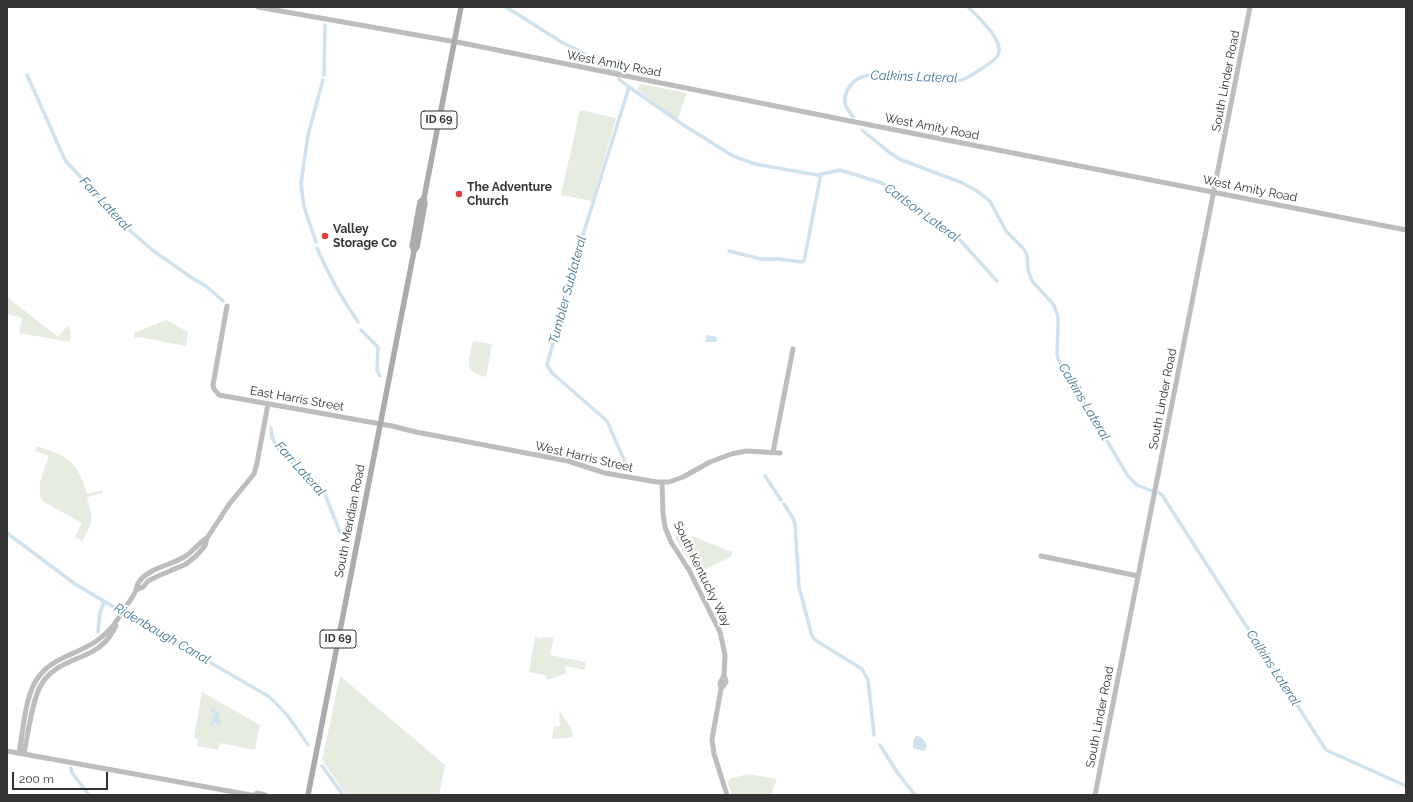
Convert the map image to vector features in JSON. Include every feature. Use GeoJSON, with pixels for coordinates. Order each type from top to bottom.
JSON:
{"type":"FeatureCollection","features":[{"type":"Feature","properties":{"kind":"main road","name":"South Meridian Road"},"geometry":{"type":"LineString","coordinates":[[308,795],[414,250],[412,246],[425,203],[423,199],[461,7]]}},
{"type":"Feature","properties":{"kind":"street","name":"West Amity Road"},"geometry":{"type":"LineString","coordinates":[[258,7],[454,42],[1406,230]]}},
{"type":"Feature","properties":{"kind":"street","name":"South Linder Road"},"geometry":{"type":"LineString","coordinates":[[1095,795],[1250,7]]}},
{"type":"Feature","properties":{"kind":"street","name":"East Harris Street"},"geometry":{"type":"LineString","coordinates":[[227,306],[213,385],[214,389],[220,395],[380,423]]}},
{"type":"Feature","properties":{"kind":"street"},"geometry":{"type":"LineString","coordinates":[[773,452],[793,349]]}},
{"type":"Feature","properties":{"kind":"street"},"geometry":{"type":"LineString","coordinates":[[22,753],[30,695],[37,679],[47,667],[94,642],[115,625],[136,590],[143,587],[148,581],[186,564],[205,546],[207,538],[230,503],[254,474],[268,404]]}},
{"type":"Feature","properties":{"kind":"street","name":"West Harris Street"},"geometry":{"type":"LineString","coordinates":[[380,423],[416,432],[574,463],[605,473],[662,482],[669,482],[683,477],[710,462],[731,454],[746,451],[780,453]]}},
{"type":"Feature","properties":{"kind":"street","name":"South Kentucky Way"},"geometry":{"type":"LineString","coordinates":[[662,482],[665,527],[671,542],[689,570],[720,632],[725,655],[724,675],[720,683],[721,689],[712,740],[714,754],[727,795]]}},
{"type":"Feature","properties":{"kind":"street"},"geometry":{"type":"LineString","coordinates":[[1041,556],[1138,576]]}},
{"type":"Feature","properties":{"kind":"street"},"geometry":{"type":"LineString","coordinates":[[7,750],[252,795],[257,793],[265,795]]}},
{"type":"Feature","properties":{"kind":"shaded area"},"geometry":{"type":"Polygon","coordinates":[[[640,84],[687,93],[677,121],[637,89],[640,84]]]}},
{"type":"Feature","properties":{"kind":"shaded area"},"geometry":{"type":"Polygon","coordinates":[[[580,110],[616,118],[592,201],[561,195],[580,110]]]}},
{"type":"Feature","properties":{"kind":"shaded area"},"geometry":{"type":"Polygon","coordinates":[[[7,297],[58,337],[68,325],[71,332],[70,342],[19,333],[22,318],[7,314],[7,297]]]}},
{"type":"Feature","properties":{"kind":"shaded area"},"geometry":{"type":"Polygon","coordinates":[[[166,320],[188,332],[186,346],[139,337],[135,338],[134,333],[166,320]]]}},
{"type":"Feature","properties":{"kind":"shaded area"},"geometry":{"type":"Polygon","coordinates":[[[473,341],[492,344],[486,377],[478,375],[470,368],[469,359],[473,341]]]}},
{"type":"Feature","properties":{"kind":"shaded area"},"geometry":{"type":"Polygon","coordinates":[[[37,446],[56,453],[70,461],[79,474],[87,494],[102,490],[103,493],[87,497],[91,520],[89,529],[82,541],[75,537],[82,523],[44,502],[41,497],[41,479],[49,456],[35,451],[37,446]]]}},
{"type":"Feature","properties":{"kind":"shaded area"},"geometry":{"type":"Polygon","coordinates":[[[676,535],[695,537],[732,552],[731,557],[697,573],[676,539],[676,535]]]}},
{"type":"Feature","properties":{"kind":"shaded area"},"geometry":{"type":"Polygon","coordinates":[[[535,636],[539,638],[554,637],[550,655],[585,662],[585,670],[565,666],[567,673],[547,680],[545,675],[529,672],[535,636]]]}},
{"type":"Feature","properties":{"kind":"shaded area"},"geometry":{"type":"Polygon","coordinates":[[[340,676],[445,765],[439,795],[346,795],[322,760],[340,676]]]}},
{"type":"Feature","properties":{"kind":"shaded area"},"geometry":{"type":"Polygon","coordinates":[[[202,692],[260,725],[255,750],[220,743],[218,750],[197,746],[198,739],[194,738],[202,692]]]}},
{"type":"Feature","properties":{"kind":"shaded area"},"geometry":{"type":"Polygon","coordinates":[[[559,710],[571,728],[573,737],[552,739],[554,726],[558,727],[560,725],[559,710]]]}},
{"type":"Feature","properties":{"kind":"shaded area"},"geometry":{"type":"Polygon","coordinates":[[[748,774],[777,779],[771,795],[732,795],[728,783],[729,779],[748,774]]]}},
{"type":"Feature","properties":{"kind":"water"},"geometry":{"type":"Polygon","coordinates":[[[707,335],[717,337],[716,342],[705,342],[707,335]]]}},
{"type":"Feature","properties":{"kind":"water"},"geometry":{"type":"Polygon","coordinates":[[[213,707],[215,711],[219,713],[218,718],[222,720],[219,725],[214,722],[214,725],[211,726],[210,724],[212,722],[212,718],[215,715],[210,710],[213,707]]]}},
{"type":"Feature","properties":{"kind":"water"},"geometry":{"type":"Polygon","coordinates":[[[916,736],[921,737],[924,741],[926,750],[923,751],[913,748],[913,741],[916,736]]]}},
{"type":"Feature","properties":{"kind":"waterway","name":"Carlson Lateral"},"geometry":{"type":"LineString","coordinates":[[506,7],[602,66],[617,71]]}},
{"type":"Feature","properties":{"kind":"waterway","name":"Calkins Lateral"},"geometry":{"type":"LineString","coordinates":[[853,117],[845,103],[846,95],[851,85],[856,80],[867,75],[875,74],[953,82],[968,77],[995,59],[998,55],[998,43],[989,29],[968,7]]}},
{"type":"Feature","properties":{"kind":"waterway"},"geometry":{"type":"LineString","coordinates":[[324,75],[325,25]]}},
{"type":"Feature","properties":{"kind":"waterway","name":"Farr Lateral"},"geometry":{"type":"LineString","coordinates":[[27,75],[65,160],[126,227],[151,249],[206,286],[223,301]]}},
{"type":"Feature","properties":{"kind":"waterway","name":"Carlson Lateral"},"geometry":{"type":"LineString","coordinates":[[619,79],[685,126],[733,156],[755,164],[817,175],[840,170],[882,183],[959,239],[997,281]]}},
{"type":"Feature","properties":{"kind":"waterway"},"geometry":{"type":"LineString","coordinates":[[316,242],[304,207],[301,184],[308,135],[323,80]]}},
{"type":"Feature","properties":{"kind":"waterway","name":"Tumbler Sublateral"},"geometry":{"type":"LineString","coordinates":[[628,469],[607,421],[552,373],[547,365],[582,238],[629,87]]}},
{"type":"Feature","properties":{"kind":"waterway","name":"Calkins Lateral"},"geometry":{"type":"LineString","coordinates":[[862,130],[899,159],[960,182],[977,191],[990,201],[1006,231],[1023,248],[1027,255],[1028,270],[1032,281],[1054,305],[1058,317],[1058,359],[1128,476],[1137,485],[1152,491]]}},
{"type":"Feature","properties":{"kind":"waterway"},"geometry":{"type":"LineString","coordinates":[[729,251],[761,259],[804,261],[821,174]]}},
{"type":"Feature","properties":{"kind":"waterway"},"geometry":{"type":"LineString","coordinates":[[317,248],[326,268],[358,322]]}},
{"type":"Feature","properties":{"kind":"waterway"},"geometry":{"type":"LineString","coordinates":[[361,330],[378,347],[377,370],[380,376]]}},
{"type":"Feature","properties":{"kind":"waterway","name":"Farr Lateral"},"geometry":{"type":"LineString","coordinates":[[271,428],[272,438],[280,451],[324,492],[340,532]]}},
{"type":"Feature","properties":{"kind":"waterway"},"geometry":{"type":"LineString","coordinates":[[765,476],[781,500]]}},
{"type":"Feature","properties":{"kind":"waterway","name":"Calkins Lateral"},"geometry":{"type":"LineString","coordinates":[[1159,493],[1162,495],[1326,750],[1406,786]]}},
{"type":"Feature","properties":{"kind":"waterway"},"geometry":{"type":"LineString","coordinates":[[784,504],[795,524],[799,587],[812,636],[815,640],[862,669],[868,680],[874,735]]}},
{"type":"Feature","properties":{"kind":"waterway","name":"Ridenbaugh Canal"},"geometry":{"type":"LineString","coordinates":[[7,533],[75,584],[268,696],[295,725],[308,745]]}},
{"type":"Feature","properties":{"kind":"waterway"},"geometry":{"type":"LineString","coordinates":[[98,632],[100,613],[104,602]]}},
{"type":"Feature","properties":{"kind":"waterway"},"geometry":{"type":"LineString","coordinates":[[880,745],[897,772],[915,795]]}},
{"type":"Feature","properties":{"kind":"waterway","name":"Ridenbaugh Canal"},"geometry":{"type":"LineString","coordinates":[[322,766],[343,795]]}},
{"type":"Feature","properties":{"kind":"waterway"},"geometry":{"type":"LineString","coordinates":[[71,768],[72,773],[89,795]]}},
{"type":"Feature","properties":{"kind":"place","name":"The Adventure Church"},"geometry":{"type":"Point","coordinates":[459,194]}},
{"type":"Feature","properties":{"kind":"place","name":"Valley Storage Co"},"geometry":{"type":"Point","coordinates":[325,236]}}]}
